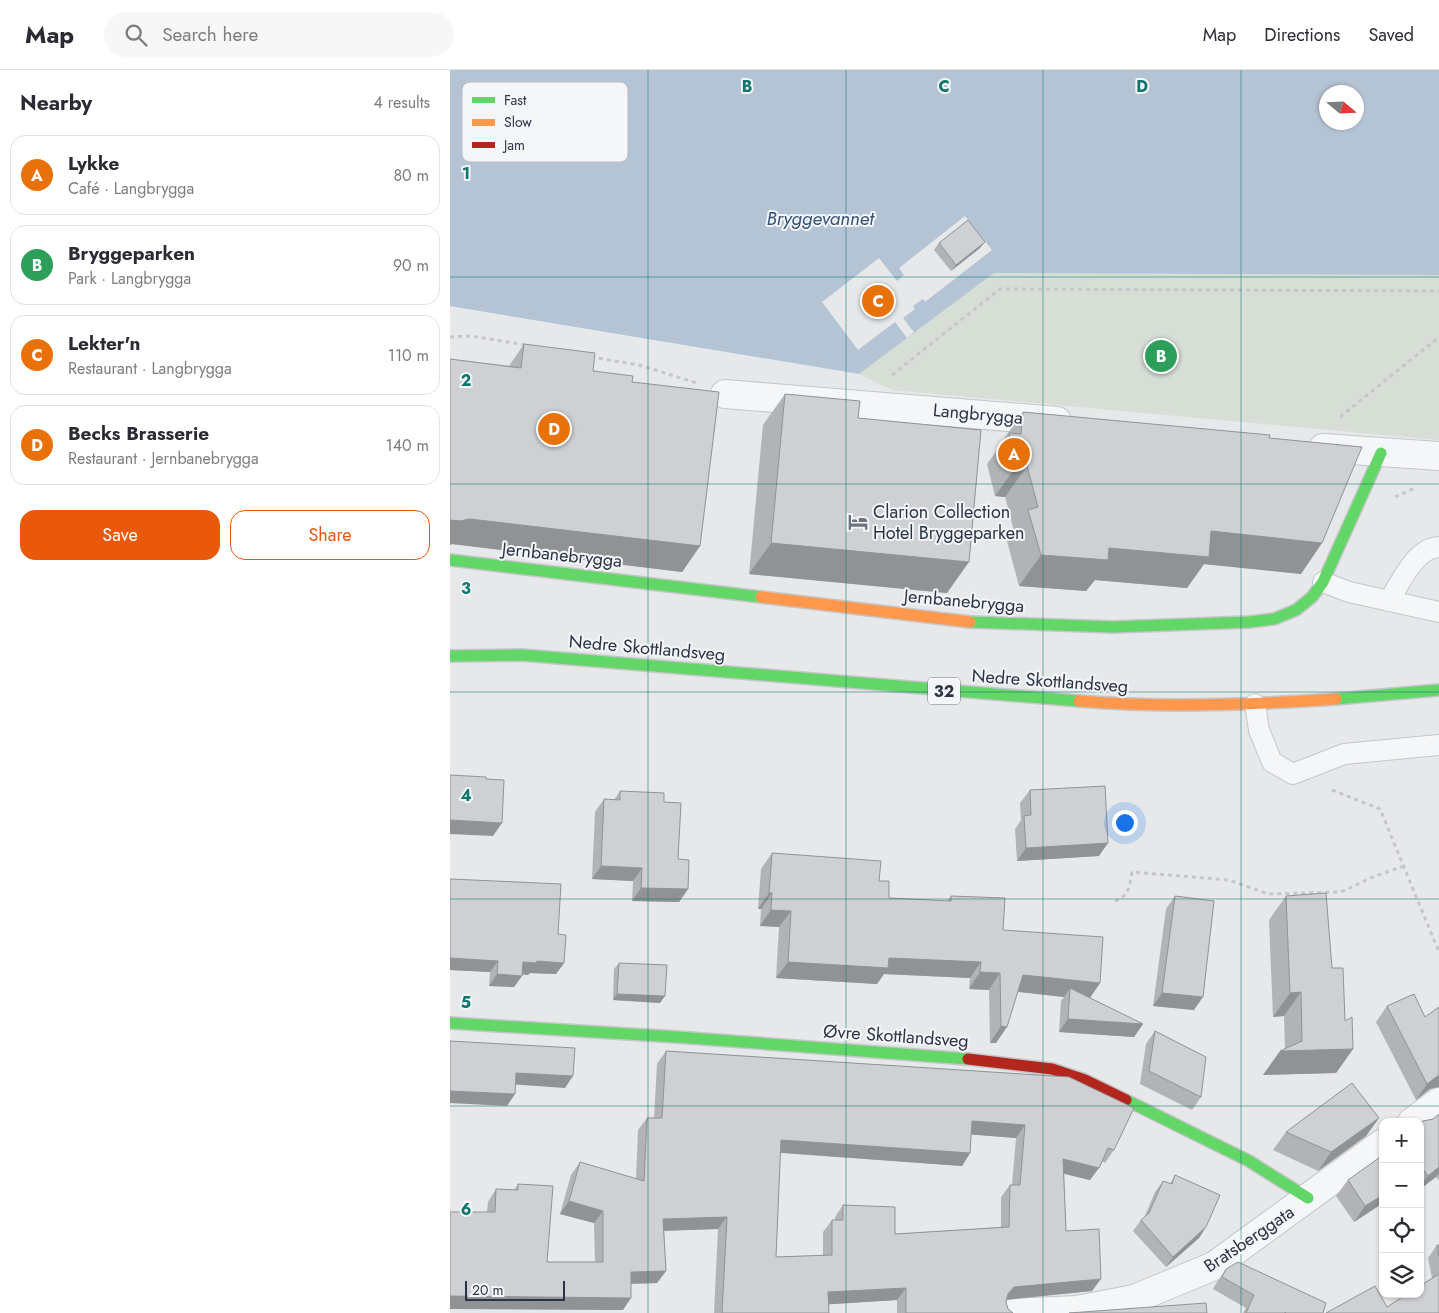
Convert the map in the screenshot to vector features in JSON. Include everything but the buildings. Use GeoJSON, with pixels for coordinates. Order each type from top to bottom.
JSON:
{"type":"FeatureCollection","features":[{"type":"Feature","properties":{"kind":"street","name":"Langbrygga"},"geometry":{"type":"LineString","coordinates":[[715,390],[1078,423]]}},
{"type":"Feature","properties":{"kind":"street"},"geometry":{"type":"LineString","coordinates":[[1299,445],[1380,453],[1439,456]]}},
{"type":"Feature","properties":{"kind":"street","name":"Jernbanebrygga"},"geometry":{"type":"LineString","coordinates":[[450,560],[980,623],[1113,627],[1249,622],[1274,618],[1296,610],[1307,601],[1323,582],[1380,453]]}},
{"type":"Feature","properties":{"kind":"street","name":"Nedre Skottlandsveg"},"geometry":{"type":"LineString","coordinates":[[450,656],[532,656],[1118,704],[1178,706],[1255,704],[1386,696],[1439,690]]}},
{"type":"Feature","properties":{"kind":"street","name":"Øvre Skottlandsveg"},"geometry":{"type":"LineString","coordinates":[[450,1023],[677,1037],[994,1061],[1052,1070],[1085,1080],[1249,1161],[1308,1198]]}},
{"type":"Feature","properties":{"kind":"street"},"geometry":{"type":"LineString","coordinates":[[1417,1118],[1439,1102]]}},
{"type":"Feature","properties":{"kind":"street","name":"Bratsberggata"},"geometry":{"type":"LineString","coordinates":[[1013,1313],[1077,1312],[1134,1299],[1214,1266],[1379,1146]]}},
{"type":"Feature","properties":{"kind":"lane"},"geometry":{"type":"LineString","coordinates":[[1389,601],[1418,557],[1430,547],[1439,547]]}},
{"type":"Feature","properties":{"kind":"lane"},"geometry":{"type":"LineString","coordinates":[[1323,582],[1349,592],[1439,612]]}},
{"type":"Feature","properties":{"kind":"lane"},"geometry":{"type":"LineString","coordinates":[[1255,704],[1260,730],[1272,762],[1293,774],[1344,754],[1439,745]]}},
{"type":"Feature","properties":{"kind":"path"},"geometry":{"type":"LineString","coordinates":[[874,404],[883,383],[1000,289],[1439,291]]}},
{"type":"Feature","properties":{"kind":"path"},"geometry":{"type":"LineString","coordinates":[[450,337],[471,336],[528,346]]}},
{"type":"Feature","properties":{"kind":"path"},"geometry":{"type":"LineString","coordinates":[[1337,420],[1439,337]]}},
{"type":"Feature","properties":{"kind":"path"},"geometry":{"type":"LineString","coordinates":[[583,355],[639,365],[715,390]]}},
{"type":"Feature","properties":{"kind":"path"},"geometry":{"type":"LineString","coordinates":[[1391,500],[1421,486]]}},
{"type":"Feature","properties":{"kind":"path"},"geometry":{"type":"LineString","coordinates":[[1327,788],[1380,809],[1439,952]]}},
{"type":"Feature","properties":{"kind":"path"},"geometry":{"type":"LineString","coordinates":[[1115,901],[1122,899],[1129,889],[1132,872],[1229,880],[1268,894],[1302,894],[1341,892],[1375,876],[1404,866]]}},
{"type":"Feature","properties":{"kind":"shaded area"},"geometry":{"type":"Polygon","coordinates":[[[994,273],[1439,275],[1439,440],[892,390],[859,374],[994,273]]]}},
{"type":"Feature","properties":{"kind":"water","name":"Bryggevannet"},"geometry":{"type":"Polygon","coordinates":[[[450,70],[1439,70],[1439,275],[994,273],[859,374],[450,306],[450,70]]]}},
{"type":"Feature","properties":{"kind":"pier"},"geometry":{"type":"Polygon","coordinates":[[[965,216],[992,250],[925,302],[923,299],[913,306],[915,309],[903,318],[914,332],[907,338],[895,322],[858,350],[822,302],[879,258],[897,281],[904,275],[899,268],[965,216]]]}},
{"type":"Feature","properties":{"kind":"traffic: fast"},"geometry":{"type":"LineString","coordinates":[[970,622],[1113,627],[1249,622],[1274,619],[1296,610],[1312,597],[1323,582],[1381,453]]}},
{"type":"Feature","properties":{"kind":"traffic: fast"},"geometry":{"type":"LineString","coordinates":[[450,560],[761,597]]}},
{"type":"Feature","properties":{"kind":"traffic: fast"},"geometry":{"type":"LineString","coordinates":[[450,656],[522,655],[1079,701]]}},
{"type":"Feature","properties":{"kind":"traffic: fast"},"geometry":{"type":"LineString","coordinates":[[1336,699],[1439,690]]}},
{"type":"Feature","properties":{"kind":"traffic: fast"},"geometry":{"type":"LineString","coordinates":[[450,1023],[677,1037],[968,1059]]}},
{"type":"Feature","properties":{"kind":"traffic: fast"},"geometry":{"type":"LineString","coordinates":[[1126,1100],[1249,1161],[1308,1198]]}},
{"type":"Feature","properties":{"kind":"traffic: slow"},"geometry":{"type":"LineString","coordinates":[[761,597],[970,622]]}},
{"type":"Feature","properties":{"kind":"traffic: slow"},"geometry":{"type":"LineString","coordinates":[[1079,701],[1208,705],[1336,699]]}},
{"type":"Feature","properties":{"kind":"traffic: jam"},"geometry":{"type":"LineString","coordinates":[[968,1059],[1052,1069],[1085,1080],[1126,1100]]}},
{"type":"Feature","properties":{"kind":"place","name":"Lekter'n"},"geometry":{"type":"Point","coordinates":[878,301]}},
{"type":"Feature","properties":{"kind":"place","name":"Bryggeparken"},"geometry":{"type":"Point","coordinates":[1161,356]}},
{"type":"Feature","properties":{"kind":"place","name":"Becks Brasserie"},"geometry":{"type":"Point","coordinates":[554,429]}},
{"type":"Feature","properties":{"kind":"place","name":"Lykke"},"geometry":{"type":"Point","coordinates":[1014,454]}},
{"type":"Feature","properties":{"kind":"place","name":"Clarion Collection Hotel Bryggeparken"},"geometry":{"type":"Point","coordinates":[858,522]}}]}
